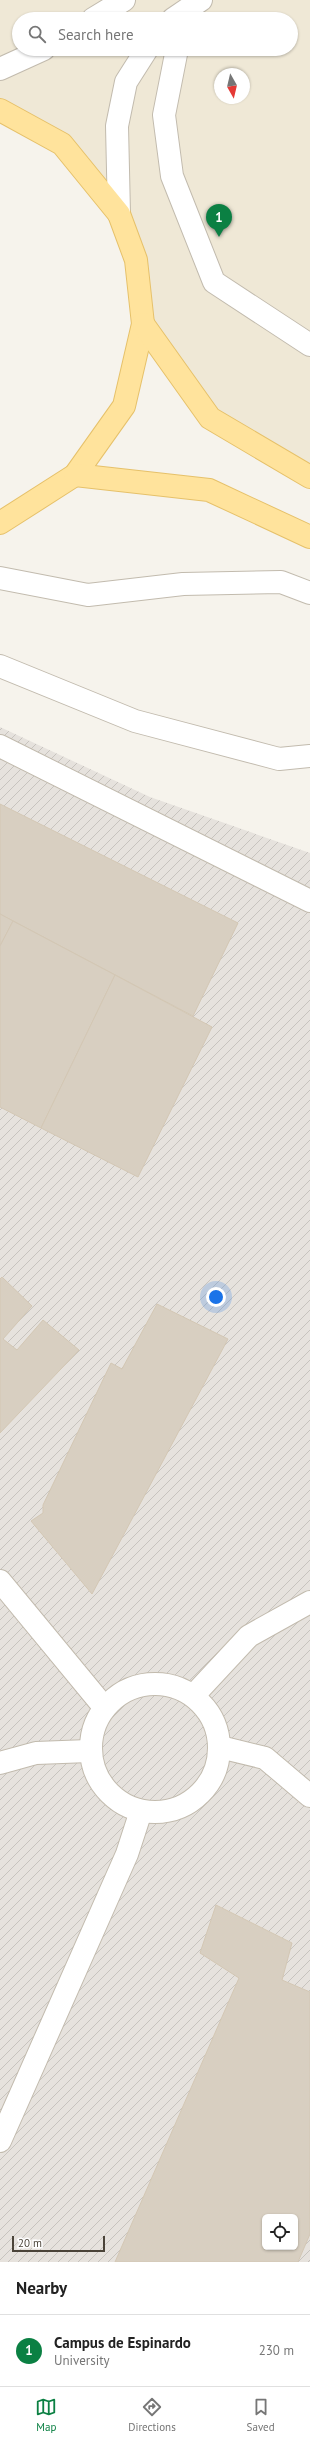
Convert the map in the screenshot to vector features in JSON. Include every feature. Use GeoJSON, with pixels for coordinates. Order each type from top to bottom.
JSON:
{"type":"FeatureCollection","features":[{"type":"Feature","properties":{"kind":"main road"},"geometry":{"type":"LineString","coordinates":[[0,110],[62,144],[119,214],[136,260],[143,324],[124,406],[75,475],[0,523]]}},
{"type":"Feature","properties":{"kind":"main road"},"geometry":{"type":"LineString","coordinates":[[143,324],[210,418],[310,478]]}},
{"type":"Feature","properties":{"kind":"main road"},"geometry":{"type":"LineString","coordinates":[[75,475],[209,490],[310,536]]}},
{"type":"Feature","properties":{"kind":"street"},"geometry":{"type":"LineString","coordinates":[[104,12],[124,0]]}},
{"type":"Feature","properties":{"kind":"street"},"geometry":{"type":"LineString","coordinates":[[0,69],[29,56]]}},
{"type":"Feature","properties":{"kind":"street"},"geometry":{"type":"LineString","coordinates":[[119,214],[117,126],[126,82],[143,56]]}},
{"type":"Feature","properties":{"kind":"street"},"geometry":{"type":"LineString","coordinates":[[176,56],[164,115],[172,176],[214,282],[310,345]]}},
{"type":"Feature","properties":{"kind":"street"},"geometry":{"type":"LineString","coordinates":[[0,578],[88,595],[183,584],[281,582],[310,593]]}},
{"type":"Feature","properties":{"kind":"street"},"geometry":{"type":"LineString","coordinates":[[0,666],[135,721],[279,759],[310,756]]}},
{"type":"Feature","properties":{"kind":"street"},"geometry":{"type":"LineString","coordinates":[[0,746],[310,901]]}},
{"type":"Feature","properties":{"kind":"street"},"geometry":{"type":"LineString","coordinates":[[0,1581],[104,1707]]}},
{"type":"Feature","properties":{"kind":"street"},"geometry":{"type":"LineString","coordinates":[[194,1695],[249,1636],[310,1602]]}},
{"type":"Feature","properties":{"kind":"street"},"geometry":{"type":"LineString","coordinates":[[143,1684],[168,1684],[194,1695],[210,1712],[217,1728],[220,1747],[219,1761],[209,1784],[190,1802],[167,1811],[141,1811],[116,1801],[100,1783],[89,1751],[91,1734],[104,1707],[119,1693],[143,1684]]}},
{"type":"Feature","properties":{"kind":"street"},"geometry":{"type":"LineString","coordinates":[[220,1747],[265,1758],[310,1796]]}},
{"type":"Feature","properties":{"kind":"street"},"geometry":{"type":"LineString","coordinates":[[0,1763],[36,1753],[89,1751]]}},
{"type":"Feature","properties":{"kind":"street"},"geometry":{"type":"LineString","coordinates":[[0,2141],[128,1854],[141,1811]]}},
{"type":"Feature","properties":{"kind":"shaded area"},"geometry":{"type":"Polygon","coordinates":[[[0,0],[310,0],[310,477],[210,418],[143,324],[136,260],[62,144],[0,110],[0,0]]]}},
{"type":"Feature","properties":{"kind":"shaded area"},"geometry":{"type":"Polygon","coordinates":[[[0,727],[150,797],[310,853],[310,2262],[0,2262],[0,727]]]}},
{"type":"Feature","properties":{"kind":"building"},"geometry":{"type":"Polygon","coordinates":[[[0,804],[238,923],[193,1016],[0,914],[0,804]]]}},
{"type":"Feature","properties":{"kind":"building"},"geometry":{"type":"Polygon","coordinates":[[[0,914],[13,921],[0,946],[0,914]]]}},
{"type":"Feature","properties":{"kind":"building"},"geometry":{"type":"Polygon","coordinates":[[[13,921],[115,975],[41,1128],[0,1107],[0,946],[13,921]]]}},
{"type":"Feature","properties":{"kind":"building"},"geometry":{"type":"Polygon","coordinates":[[[115,975],[212,1027],[138,1177],[41,1128],[115,975]]]}},
{"type":"Feature","properties":{"kind":"building"},"geometry":{"type":"Polygon","coordinates":[[[2,1277],[32,1306],[3,1339],[17,1350],[43,1320],[79,1350],[0,1433],[0,1279],[2,1277]]]}},
{"type":"Feature","properties":{"kind":"building"},"geometry":{"type":"Polygon","coordinates":[[[157,1304],[228,1339],[92,1594],[31,1521],[43,1513],[43,1505],[111,1363],[122,1369],[157,1304]]]}},
{"type":"Feature","properties":{"kind":"building"},"geometry":{"type":"Polygon","coordinates":[[[216,1905],[292,1943],[282,1980],[310,1992],[310,2234],[298,2262],[115,2262],[239,1978],[200,1953],[216,1905]]]}},
{"type":"Feature","properties":{"kind":"place","name":"Campus de Espinardo"},"geometry":{"type":"Point","coordinates":[219,237]}}]}
